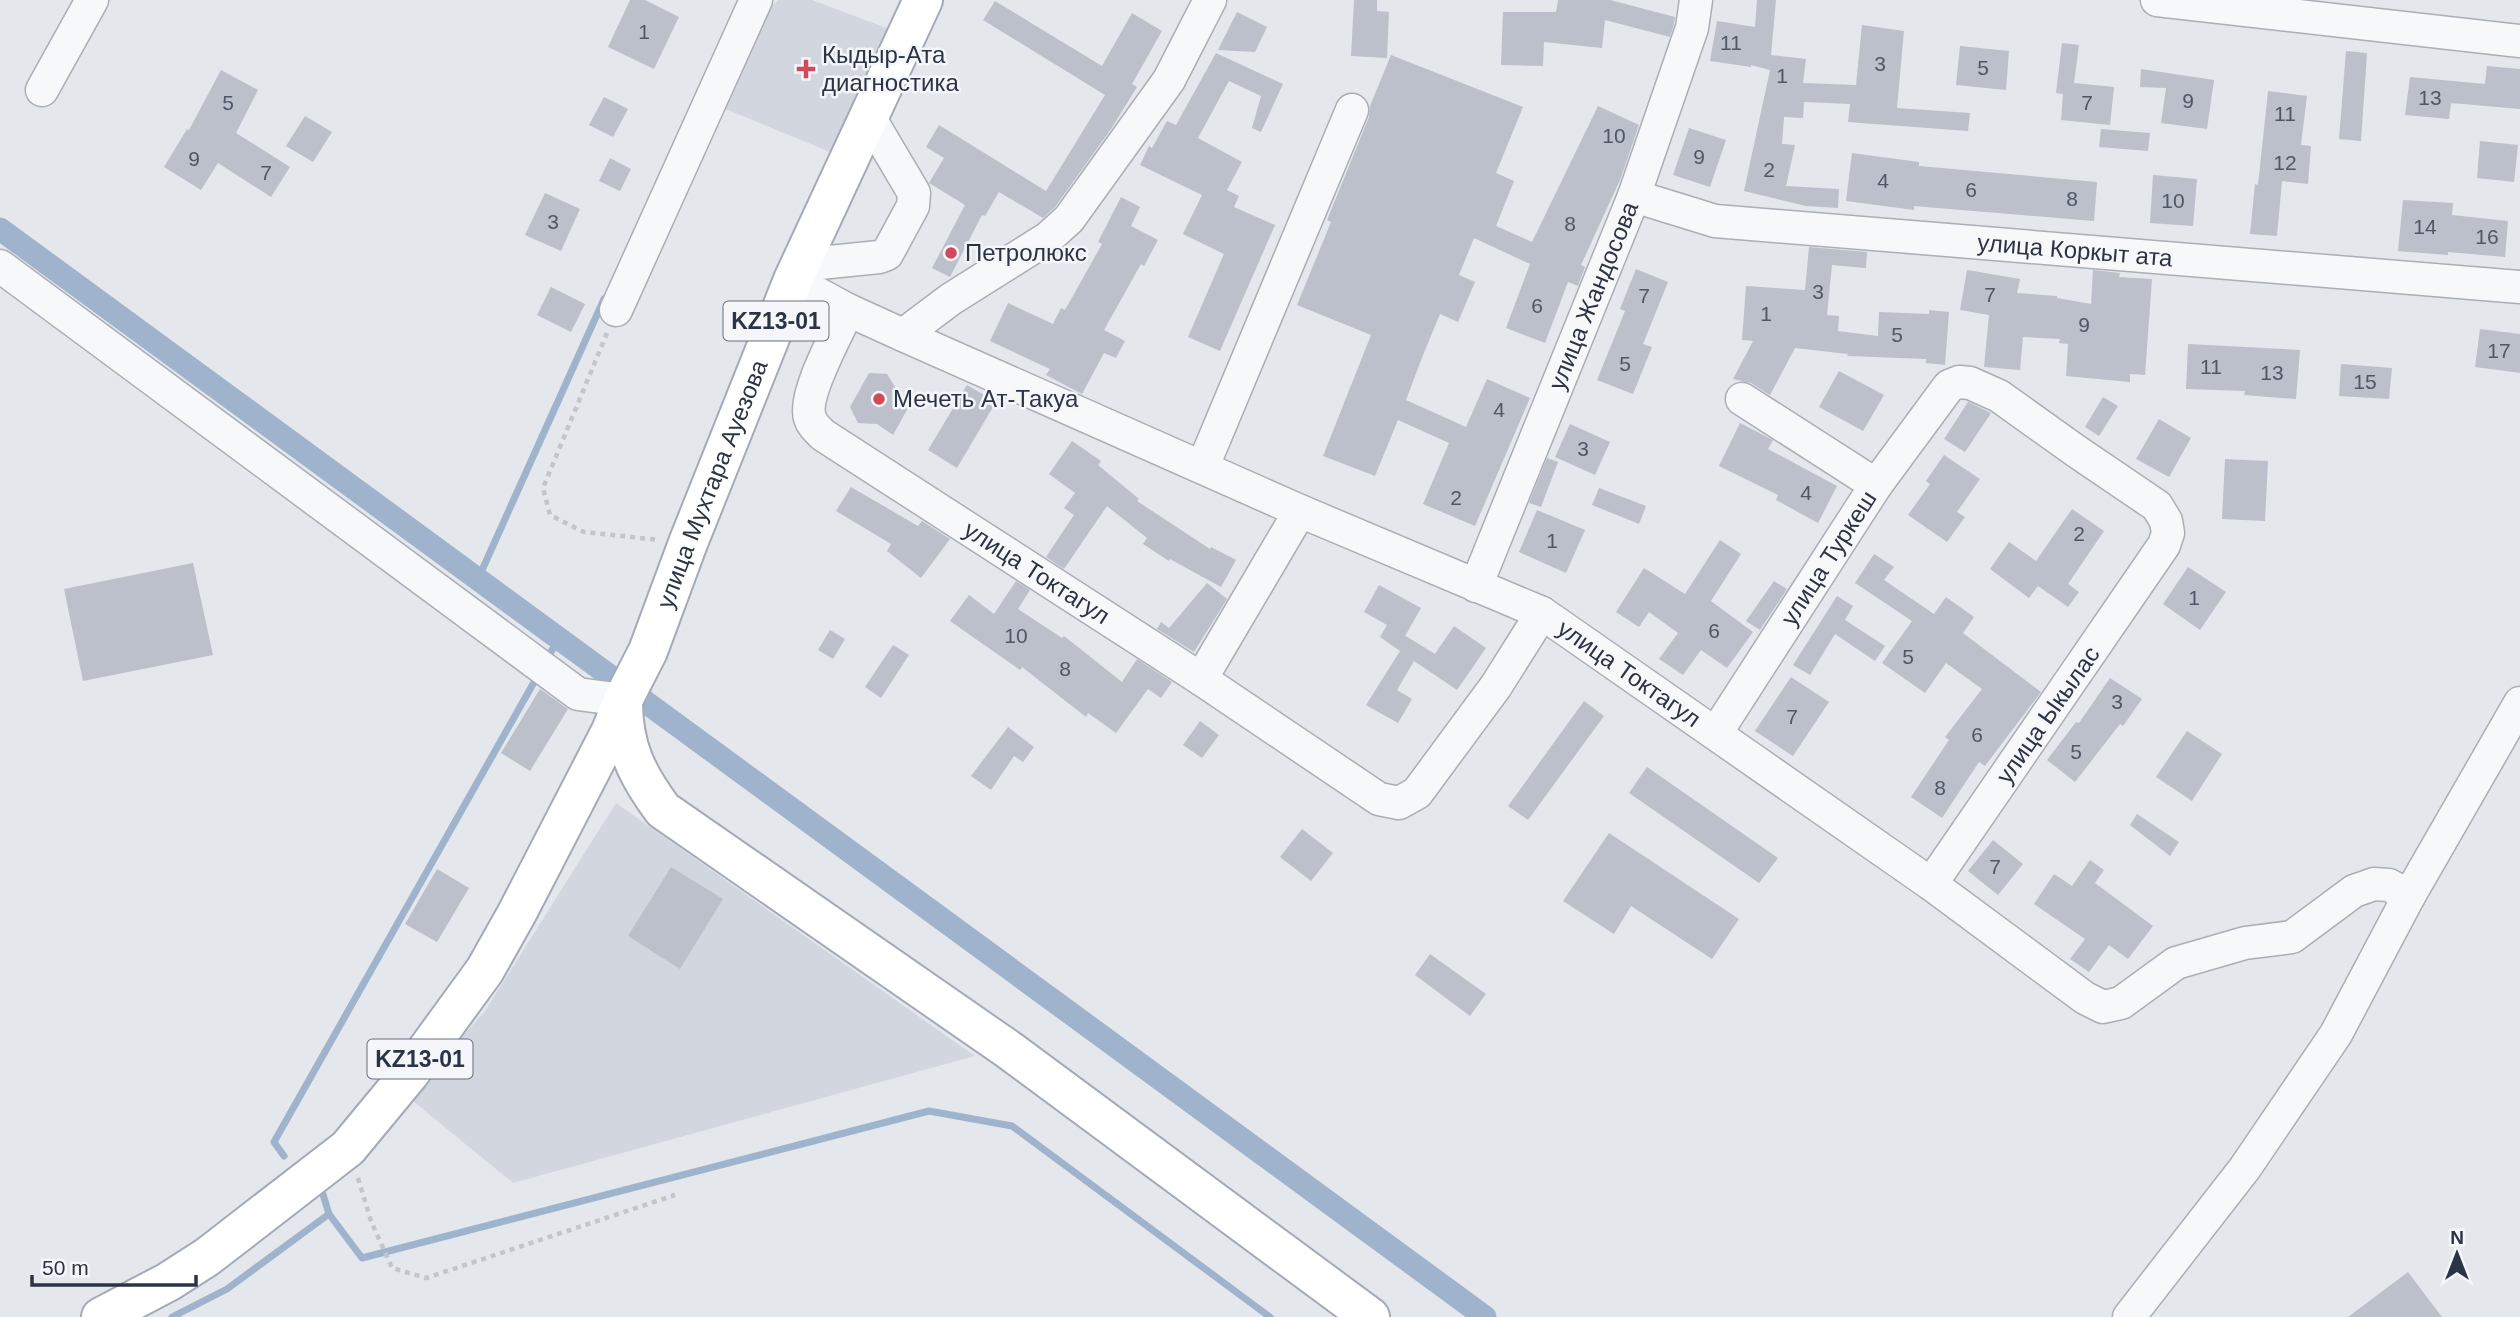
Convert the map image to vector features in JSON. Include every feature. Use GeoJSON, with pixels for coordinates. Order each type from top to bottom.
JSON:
{"type":"FeatureCollection","features":[{"type":"Feature","properties":{"kind":"main road","name":"улица Мухтара Ауезова"},"geometry":{"type":"LineString","coordinates":[[622,699],[648,650],[796,273],[923,0]]}},
{"type":"Feature","properties":{"kind":"main road","name":"KZ13-01"},"geometry":{"type":"LineString","coordinates":[[101,1317],[168,1282],[245,1230],[348,1148],[411,1073],[485,970],[611,731],[622,699]]}},
{"type":"Feature","properties":{"kind":"main road"},"geometry":{"type":"LineString","coordinates":[[622,699],[625,735],[636,769],[663,810],[1009,1050],[1370,1317]]}},
{"type":"Feature","properties":{"kind":"street"},"geometry":{"type":"LineString","coordinates":[[42,90],[92,0]]}},
{"type":"Feature","properties":{"kind":"street"},"geometry":{"type":"LineString","coordinates":[[616,310],[756,0]]}},
{"type":"Feature","properties":{"kind":"street"},"geometry":{"type":"LineString","coordinates":[[902,335],[951,299],[1048,238],[1069,219],[1169,80],[1210,0]]}},
{"type":"Feature","properties":{"kind":"street","name":"улица Жандосова"},"geometry":{"type":"LineString","coordinates":[[1476,586],[1634,196],[1692,28],[1696,0]]}},
{"type":"Feature","properties":{"kind":"street"},"geometry":{"type":"LineString","coordinates":[[2157,0],[2520,41]]}},
{"type":"Feature","properties":{"kind":"street"},"geometry":{"type":"LineString","coordinates":[[1203,466],[1352,110]]}},
{"type":"Feature","properties":{"kind":"street"},"geometry":{"type":"LineString","coordinates":[[796,273],[887,254],[913,205],[915,193],[869,117]]}},
{"type":"Feature","properties":{"kind":"street","name":"улица Коркыт ата"},"geometry":{"type":"LineString","coordinates":[[1634,196],[1715,220],[2520,287]]}},
{"type":"Feature","properties":{"kind":"street"},"geometry":{"type":"LineString","coordinates":[[0,266],[578,694],[622,699]]}},
{"type":"Feature","properties":{"kind":"street","name":"улица Токтагул"},"geometry":{"type":"LineString","coordinates":[[796,273],[848,310],[902,335],[1300,511],[1542,613],[1931,884],[2085,998],[2103,1007],[2122,1003],[2176,963],[2245,943],[2292,937],[2354,891],[2374,884],[2389,885],[2409,896]]}},
{"type":"Feature","properties":{"kind":"street","name":"улица Токтагул"},"geometry":{"type":"LineString","coordinates":[[848,310],[813,387],[809,417],[816,428],[1379,799],[1399,803],[1417,793],[1496,686],[1542,613]]}},
{"type":"Feature","properties":{"kind":"street","name":"улица Туркеш"},"geometry":{"type":"LineString","coordinates":[[1716,733],[1876,485],[1949,386],[1959,382],[1970,383],[1999,396],[2157,506],[2166,521],[2168,533],[2164,545]]}},
{"type":"Feature","properties":{"kind":"street"},"geometry":{"type":"LineString","coordinates":[[1742,400],[1876,485]]}},
{"type":"Feature","properties":{"kind":"street"},"geometry":{"type":"LineString","coordinates":[[1200,679],[1300,511]]}},
{"type":"Feature","properties":{"kind":"street","name":"улица Ыкылас"},"geometry":{"type":"LineString","coordinates":[[1931,884],[2164,545]]}},
{"type":"Feature","properties":{"kind":"street"},"geometry":{"type":"LineString","coordinates":[[2129,1317],[2245,1168],[2336,1034],[2409,896],[2520,702]]}},
{"type":"Feature","properties":{"kind":"path"},"geometry":{"type":"LineString","coordinates":[[616,310],[543,488],[550,515],[584,532],[688,543]]}},
{"type":"Feature","properties":{"kind":"path"},"geometry":{"type":"LineString","coordinates":[[348,1148],[371,1221],[392,1268],[426,1278],[675,1195]]}},
{"type":"Feature","properties":{"kind":"shaded area","name":"Кыдыр-Ата диагностика"},"geometry":{"type":"Polygon","coordinates":[[[778,0],[812,0],[889,29],[835,154],[723,108],[764,14],[778,0]]]}},
{"type":"Feature","properties":{"kind":"shaded area"},"geometry":{"type":"Polygon","coordinates":[[[616,803],[975,1056],[513,1183],[408,1097],[485,1011],[616,803]]]}},
{"type":"Feature","properties":{"kind":"building"},"geometry":{"type":"Polygon","coordinates":[[[630,0],[645,0],[679,17],[654,69],[608,47],[630,0]]]}},
{"type":"Feature","properties":{"kind":"building"},"geometry":{"type":"Polygon","coordinates":[[[1354,0],[1377,0],[1377,11],[1389,12],[1387,58],[1351,56],[1354,0]]]}},
{"type":"Feature","properties":{"kind":"building"},"geometry":{"type":"Polygon","coordinates":[[[1558,0],[1610,0],[1675,17],[1674,24],[1670,37],[1605,20],[1602,48],[1544,42],[1543,66],[1501,65],[1503,12],[1556,12],[1558,0]]]}},
{"type":"Feature","properties":{"kind":"building"},"geometry":{"type":"Polygon","coordinates":[[[1757,0],[1776,0],[1771,55],[1806,59],[1803,83],[1856,85],[1862,25],[1904,31],[1897,108],[1970,113],[1968,131],[1848,122],[1850,104],[1804,102],[1803,118],[1784,117],[1782,144],[1795,145],[1786,186],[1839,189],[1838,208],[1806,206],[1744,191],[1770,70],[1751,65],[1710,61],[1717,21],[1755,27],[1757,0]]]}},
{"type":"Feature","properties":{"kind":"building"},"geometry":{"type":"Polygon","coordinates":[[[995,1],[1102,66],[1132,13],[1162,31],[1132,84],[1137,87],[1111,129],[1055,207],[1043,218],[999,192],[985,216],[982,215],[950,277],[932,268],[965,205],[929,183],[944,158],[926,147],[939,125],[1046,191],[1105,95],[983,20],[995,1]]]}},
{"type":"Feature","properties":{"kind":"building"},"geometry":{"type":"Polygon","coordinates":[[[1237,12],[1267,27],[1255,52],[1218,50],[1237,12]]]}},
{"type":"Feature","properties":{"kind":"building"},"geometry":{"type":"Polygon","coordinates":[[[2062,43],[2079,45],[2074,83],[2114,87],[2110,125],[2061,120],[2063,94],[2056,93],[2062,43]]]}},
{"type":"Feature","properties":{"kind":"building"},"geometry":{"type":"Polygon","coordinates":[[[1960,46],[2009,51],[2006,90],[1956,85],[1960,46]]]}},
{"type":"Feature","properties":{"kind":"building"},"geometry":{"type":"Polygon","coordinates":[[[2346,51],[2367,53],[2361,141],[2339,139],[2346,51]]]}},
{"type":"Feature","properties":{"kind":"building"},"geometry":{"type":"Polygon","coordinates":[[[1216,53],[1283,84],[1261,132],[1252,128],[1261,96],[1229,81],[1198,138],[1242,162],[1227,190],[1239,196],[1234,207],[1275,225],[1220,351],[1188,337],[1224,254],[1183,234],[1202,195],[1140,165],[1149,146],[1152,148],[1167,121],[1176,125],[1216,53]]]}},
{"type":"Feature","properties":{"kind":"building"},"geometry":{"type":"Polygon","coordinates":[[[1391,55],[1523,107],[1496,173],[1514,181],[1496,226],[1532,242],[1598,106],[1639,125],[1620,180],[1581,265],[1585,267],[1578,286],[1568,282],[1545,343],[1506,328],[1530,264],[1474,238],[1459,275],[1475,282],[1458,322],[1440,314],[1423,355],[1406,400],[1466,427],[1487,379],[1530,398],[1475,526],[1423,504],[1449,443],[1398,420],[1375,476],[1323,456],[1371,335],[1297,305],[1331,222],[1327,220],[1391,55]]]}},
{"type":"Feature","properties":{"kind":"building"},"geometry":{"type":"Polygon","coordinates":[[[2487,66],[2520,69],[2520,109],[2451,103],[2449,119],[2405,115],[2410,77],[2485,84],[2487,66]]]}},
{"type":"Feature","properties":{"kind":"building"},"geometry":{"type":"Polygon","coordinates":[[[2141,69],[2214,80],[2207,129],[2161,123],[2166,88],[2140,87],[2141,69]]]}},
{"type":"Feature","properties":{"kind":"building"},"geometry":{"type":"Polygon","coordinates":[[[221,70],[258,90],[236,133],[290,167],[271,197],[218,163],[201,190],[164,167],[187,129],[189,130],[221,70]]]}},
{"type":"Feature","properties":{"kind":"building"},"geometry":{"type":"Polygon","coordinates":[[[2268,91],[2307,96],[2301,145],[2311,146],[2308,184],[2282,181],[2277,236],[2250,234],[2268,91]]]}},
{"type":"Feature","properties":{"kind":"building"},"geometry":{"type":"Polygon","coordinates":[[[604,97],[628,109],[613,137],[589,125],[604,97]]]}},
{"type":"Feature","properties":{"kind":"building"},"geometry":{"type":"Polygon","coordinates":[[[305,116],[332,132],[313,162],[286,146],[305,116]]]}},
{"type":"Feature","properties":{"kind":"building"},"geometry":{"type":"Polygon","coordinates":[[[1689,128],[1726,140],[1710,187],[1673,175],[1689,128]]]}},
{"type":"Feature","properties":{"kind":"building"},"geometry":{"type":"Polygon","coordinates":[[[2101,129],[2150,133],[2148,151],[2099,147],[2101,129]]]}},
{"type":"Feature","properties":{"kind":"building"},"geometry":{"type":"Polygon","coordinates":[[[2480,141],[2518,145],[2514,182],[2477,178],[2480,141]]]}},
{"type":"Feature","properties":{"kind":"building"},"geometry":{"type":"Polygon","coordinates":[[[1852,153],[1919,162],[1919,166],[2097,182],[2094,221],[1914,206],[1914,210],[1846,201],[1852,153]]]}},
{"type":"Feature","properties":{"kind":"building"},"geometry":{"type":"Polygon","coordinates":[[[610,158],[631,169],[620,191],[599,181],[610,158]]]}},
{"type":"Feature","properties":{"kind":"building"},"geometry":{"type":"Polygon","coordinates":[[[2153,175],[2197,179],[2193,226],[2150,223],[2153,175]]]}},
{"type":"Feature","properties":{"kind":"building"},"geometry":{"type":"Polygon","coordinates":[[[545,193],[580,209],[561,251],[525,235],[545,193]]]}},
{"type":"Feature","properties":{"kind":"building"},"geometry":{"type":"Polygon","coordinates":[[[1121,197],[1140,207],[1131,226],[1158,240],[1144,266],[1141,264],[1104,330],[1125,341],[1116,358],[1104,353],[1082,394],[1046,375],[1050,369],[990,341],[1008,303],[1053,324],[1061,308],[1065,310],[1102,244],[1098,242],[1121,197]]]}},
{"type":"Feature","properties":{"kind":"building"},"geometry":{"type":"Polygon","coordinates":[[[2403,200],[2453,203],[2452,215],[2508,221],[2505,257],[2398,251],[2403,200]]]}},
{"type":"Feature","properties":{"kind":"building"},"geometry":{"type":"Polygon","coordinates":[[[1809,247],[1867,252],[1866,268],[1832,265],[1827,315],[1839,316],[1838,331],[1878,336],[1879,312],[1949,312],[1945,365],[1926,363],[1926,359],[1847,356],[1848,354],[1795,348],[1770,395],[1751,383],[1733,379],[1753,341],[1742,340],[1746,286],[1805,290],[1809,247]]]}},
{"type":"Feature","properties":{"kind":"building"},"geometry":{"type":"Polygon","coordinates":[[[1636,269],[1668,282],[1643,344],[1652,347],[1633,394],[1597,380],[1625,311],[1620,309],[1636,269]]]}},
{"type":"Feature","properties":{"kind":"building"},"geometry":{"type":"Polygon","coordinates":[[[1967,270],[2020,279],[2017,293],[2057,296],[2091,304],[2093,270],[2120,273],[2119,277],[2152,279],[2145,375],[2130,374],[2130,382],[2066,376],[2068,344],[2059,343],[2060,339],[2023,337],[2020,370],[1984,367],[1989,315],[1960,310],[1967,270]]]}},
{"type":"Feature","properties":{"kind":"building"},"geometry":{"type":"Polygon","coordinates":[[[551,287],[585,304],[571,332],[537,315],[551,287]]]}},
{"type":"Feature","properties":{"kind":"building"},"geometry":{"type":"Polygon","coordinates":[[[2480,329],[2520,334],[2520,373],[2475,367],[2480,329]]]}},
{"type":"Feature","properties":{"kind":"building"},"geometry":{"type":"Polygon","coordinates":[[[2188,344],[2300,350],[2296,399],[2244,395],[2245,391],[2186,389],[2188,344]]]}},
{"type":"Feature","properties":{"kind":"building"},"geometry":{"type":"Polygon","coordinates":[[[2341,364],[2392,368],[2389,399],[2339,396],[2341,364]]]}},
{"type":"Feature","properties":{"kind":"building"},"geometry":{"type":"Polygon","coordinates":[[[1839,371],[1884,395],[1863,431],[1819,407],[1839,371]]]}},
{"type":"Feature","properties":{"kind":"building","name":"Мечеть Ат-Такуа"},"geometry":{"type":"Polygon","coordinates":[[[869,373],[887,374],[908,408],[893,435],[877,424],[858,423],[850,407],[869,373]]]}},
{"type":"Feature","properties":{"kind":"building"},"geometry":{"type":"Polygon","coordinates":[[[967,385],[996,402],[957,468],[928,450],[967,385]]]}},
{"type":"Feature","properties":{"kind":"building"},"geometry":{"type":"Polygon","coordinates":[[[2103,397],[2118,406],[2099,436],[2085,427],[2103,397]]]}},
{"type":"Feature","properties":{"kind":"building"},"geometry":{"type":"Polygon","coordinates":[[[1968,402],[1991,413],[1965,452],[1944,439],[1968,402]]]}},
{"type":"Feature","properties":{"kind":"building"},"geometry":{"type":"Polygon","coordinates":[[[2159,419],[2191,438],[2169,477],[2136,459],[2159,419]]]}},
{"type":"Feature","properties":{"kind":"building"},"geometry":{"type":"Polygon","coordinates":[[[1740,423],[1773,440],[1768,449],[1837,486],[1818,523],[1776,500],[1778,495],[1719,466],[1740,423]]]}},
{"type":"Feature","properties":{"kind":"building"},"geometry":{"type":"Polygon","coordinates":[[[1570,424],[1610,442],[1595,475],[1555,457],[1570,424]]]}},
{"type":"Feature","properties":{"kind":"building"},"geometry":{"type":"Polygon","coordinates":[[[1072,441],[1101,461],[1098,465],[1139,499],[1137,501],[1210,549],[1211,547],[1236,560],[1221,587],[1170,559],[1169,561],[1143,544],[1147,538],[1107,506],[1064,569],[1046,557],[1074,515],[1064,508],[1075,493],[1049,474],[1072,441]]]}},
{"type":"Feature","properties":{"kind":"building"},"geometry":{"type":"Polygon","coordinates":[[[1944,455],[1980,479],[1957,512],[1965,517],[1947,542],[1908,515],[1930,484],[1926,481],[1944,455]]]}},
{"type":"Feature","properties":{"kind":"building"},"geometry":{"type":"Polygon","coordinates":[[[1547,458],[1558,462],[1541,507],[1529,503],[1547,458]]]}},
{"type":"Feature","properties":{"kind":"building"},"geometry":{"type":"Polygon","coordinates":[[[2225,459],[2268,461],[2265,521],[2222,519],[2225,459]]]}},
{"type":"Feature","properties":{"kind":"building"},"geometry":{"type":"Polygon","coordinates":[[[851,487],[918,526],[922,521],[950,539],[921,578],[887,551],[891,544],[836,511],[851,487]]]}},
{"type":"Feature","properties":{"kind":"building"},"geometry":{"type":"Polygon","coordinates":[[[1599,488],[1646,506],[1639,524],[1592,505],[1599,488]]]}},
{"type":"Feature","properties":{"kind":"building"},"geometry":{"type":"Polygon","coordinates":[[[2072,509],[2104,531],[2068,584],[2079,592],[2068,607],[2038,586],[2029,598],[1990,569],[2009,542],[2036,561],[2072,509]]]}},
{"type":"Feature","properties":{"kind":"building"},"geometry":{"type":"Polygon","coordinates":[[[1537,510],[1585,530],[1566,573],[1519,552],[1537,510]]]}},
{"type":"Feature","properties":{"kind":"building"},"geometry":{"type":"Polygon","coordinates":[[[1720,540],[1741,554],[1711,601],[1753,632],[1727,668],[1701,650],[1683,675],[1659,659],[1678,633],[1649,612],[1639,627],[1616,612],[1644,568],[1685,594],[1720,540]]]}},
{"type":"Feature","properties":{"kind":"building"},"geometry":{"type":"Polygon","coordinates":[[[1874,554],[1894,567],[1884,580],[1934,614],[1946,597],[1974,617],[1963,633],[2041,692],[1985,766],[1979,762],[1942,818],[1911,797],[1949,740],[1945,737],[1982,689],[1946,663],[1925,693],[1882,663],[1912,621],[1855,583],[1874,554]]]}},
{"type":"Feature","properties":{"kind":"building"},"geometry":{"type":"Polygon","coordinates":[[[193,563],[213,655],[83,681],[64,589],[193,563]]]}},
{"type":"Feature","properties":{"kind":"building"},"geometry":{"type":"Polygon","coordinates":[[[2188,567],[2226,592],[2200,630],[2163,604],[2188,567]]]}},
{"type":"Feature","properties":{"kind":"building"},"geometry":{"type":"Polygon","coordinates":[[[1016,581],[1030,590],[1018,609],[1062,638],[1064,636],[1122,682],[1137,659],[1172,682],[1161,698],[1148,689],[1116,733],[1088,713],[1086,717],[1022,667],[1020,670],[950,621],[969,595],[994,614],[1016,581]]]}},
{"type":"Feature","properties":{"kind":"building"},"geometry":{"type":"Polygon","coordinates":[[[1774,581],[1787,589],[1760,630],[1746,621],[1774,581]]]}},
{"type":"Feature","properties":{"kind":"building"},"geometry":{"type":"Polygon","coordinates":[[[1207,583],[1227,599],[1194,652],[1157,629],[1161,622],[1169,628],[1207,583]]]}},
{"type":"Feature","properties":{"kind":"building"},"geometry":{"type":"Polygon","coordinates":[[[1379,585],[1421,608],[1405,636],[1435,654],[1454,626],[1486,648],[1457,690],[1414,661],[1397,690],[1412,699],[1398,723],[1366,705],[1400,651],[1380,637],[1387,625],[1364,612],[1379,585]]]}},
{"type":"Feature","properties":{"kind":"building"},"geometry":{"type":"Polygon","coordinates":[[[1837,596],[1853,606],[1845,620],[1885,646],[1875,661],[1835,634],[1810,675],[1793,665],[1837,596]]]}},
{"type":"Feature","properties":{"kind":"building"},"geometry":{"type":"Polygon","coordinates":[[[830,630],[845,639],[833,659],[818,650],[830,630]]]}},
{"type":"Feature","properties":{"kind":"building"},"geometry":{"type":"Polygon","coordinates":[[[893,645],[909,655],[881,698],[865,687],[893,645]]]}},
{"type":"Feature","properties":{"kind":"building"},"geometry":{"type":"Polygon","coordinates":[[[1791,677],[1829,702],[1793,756],[1755,731],[1791,677]]]}},
{"type":"Feature","properties":{"kind":"building"},"geometry":{"type":"Polygon","coordinates":[[[2110,678],[2142,699],[2123,726],[2120,724],[2075,782],[2047,760],[2076,722],[2079,723],[2110,678]]]}},
{"type":"Feature","properties":{"kind":"building"},"geometry":{"type":"Polygon","coordinates":[[[540,689],[568,709],[530,771],[501,753],[540,689]]]}},
{"type":"Feature","properties":{"kind":"building"},"geometry":{"type":"Polygon","coordinates":[[[1584,701],[1604,716],[1528,820],[1508,806],[1584,701]]]}},
{"type":"Feature","properties":{"kind":"building"},"geometry":{"type":"Polygon","coordinates":[[[1200,721],[1219,735],[1202,758],[1183,745],[1200,721]]]}},
{"type":"Feature","properties":{"kind":"building"},"geometry":{"type":"Polygon","coordinates":[[[1008,727],[1034,747],[1023,762],[1014,756],[991,790],[971,776],[1008,727]]]}},
{"type":"Feature","properties":{"kind":"building"},"geometry":{"type":"Polygon","coordinates":[[[2187,731],[2222,754],[2192,801],[2156,777],[2187,731]]]}},
{"type":"Feature","properties":{"kind":"building"},"geometry":{"type":"Polygon","coordinates":[[[1647,767],[1778,858],[1759,883],[1629,793],[1647,767]]]}},
{"type":"Feature","properties":{"kind":"building"},"geometry":{"type":"Polygon","coordinates":[[[2137,814],[2179,842],[2170,856],[2130,825],[2137,814]]]}},
{"type":"Feature","properties":{"kind":"building"},"geometry":{"type":"Polygon","coordinates":[[[1302,829],[1333,853],[1311,881],[1280,857],[1302,829]]]}},
{"type":"Feature","properties":{"kind":"building"},"geometry":{"type":"Polygon","coordinates":[[[1609,833],[1739,919],[1712,959],[1631,906],[1614,934],[1563,901],[1609,833]]]}},
{"type":"Feature","properties":{"kind":"building"},"geometry":{"type":"Polygon","coordinates":[[[1993,840],[2023,864],[1998,895],[1968,871],[1993,840]]]}},
{"type":"Feature","properties":{"kind":"building"},"geometry":{"type":"Polygon","coordinates":[[[2090,860],[2104,870],[2095,883],[2153,926],[2128,959],[2109,945],[2089,972],[2070,959],[2085,939],[2034,904],[2054,874],[2072,886],[2090,860]]]}},
{"type":"Feature","properties":{"kind":"building"},"geometry":{"type":"Polygon","coordinates":[[[671,867],[723,899],[680,969],[628,936],[671,867]]]}},
{"type":"Feature","properties":{"kind":"building"},"geometry":{"type":"Polygon","coordinates":[[[437,869],[469,888],[437,942],[405,924],[437,869]]]}},
{"type":"Feature","properties":{"kind":"building"},"geometry":{"type":"Polygon","coordinates":[[[1430,954],[1486,994],[1470,1016],[1415,975],[1430,954]]]}},
{"type":"Feature","properties":{"kind":"building"},"geometry":{"type":"Polygon","coordinates":[[[2408,1272],[2442,1317],[2348,1317],[2408,1272]]]}},
{"type":"Feature","properties":{"kind":"waterway"},"geometry":{"type":"LineString","coordinates":[[0,229],[1485,1317]]}},
{"type":"Feature","properties":{"kind":"waterway"},"geometry":{"type":"LineString","coordinates":[[478,579],[604,299]]}},
{"type":"Feature","properties":{"kind":"waterway"},"geometry":{"type":"LineString","coordinates":[[551,652],[559,638]]}},
{"type":"Feature","properties":{"kind":"waterway"},"geometry":{"type":"LineString","coordinates":[[284,1156],[274,1142],[533,684]]}},
{"type":"Feature","properties":{"kind":"waterway"},"geometry":{"type":"LineString","coordinates":[[322,1191],[329,1214],[362,1258],[929,1111],[1012,1126],[1270,1317]]}},
{"type":"Feature","properties":{"kind":"waterway"},"geometry":{"type":"LineString","coordinates":[[172,1317],[227,1289],[329,1214]]}},
{"type":"Feature","properties":{"kind":"place","name":"Кыдыр-Ата диагностика"},"geometry":{"type":"Point","coordinates":[806,69]}},
{"type":"Feature","properties":{"kind":"place","name":"Петролюкс"},"geometry":{"type":"Point","coordinates":[951,253]}},
{"type":"Feature","properties":{"kind":"place","name":"Мечеть Ат-Такуа"},"geometry":{"type":"Point","coordinates":[879,399]}}]}
